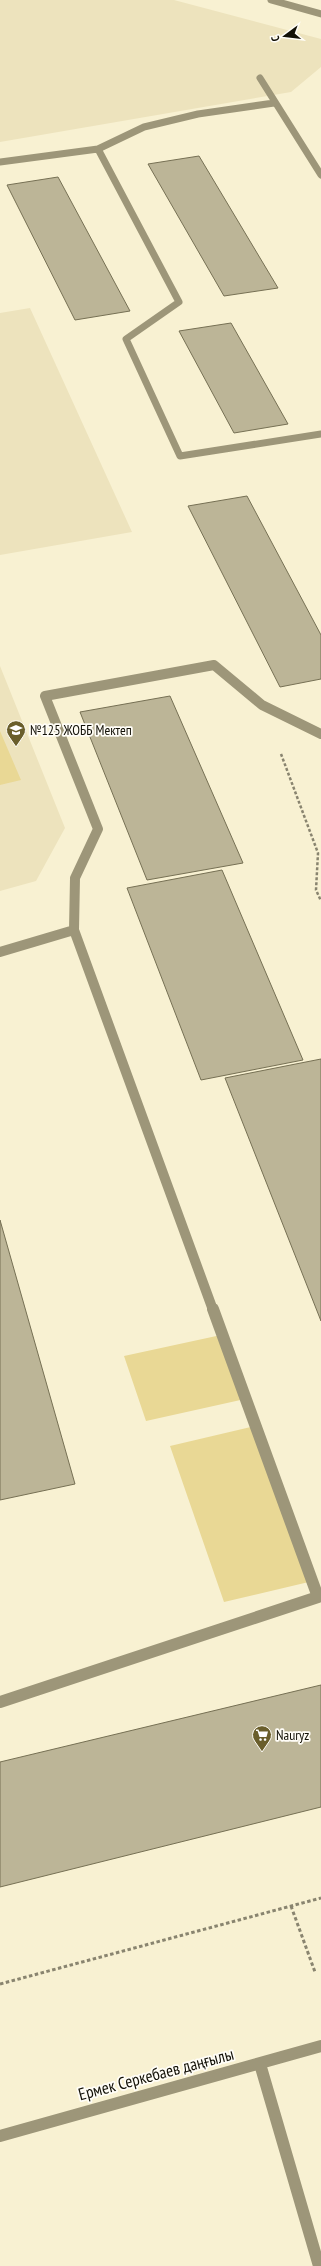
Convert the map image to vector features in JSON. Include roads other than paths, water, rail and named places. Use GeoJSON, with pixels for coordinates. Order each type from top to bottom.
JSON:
{"type":"FeatureCollection","features":[{"type":"Feature","properties":{"kind":"street"},"geometry":{"type":"LineString","coordinates":[[271,0],[321,14]]}},
{"type":"Feature","properties":{"kind":"street"},"geometry":{"type":"LineString","coordinates":[[260,78],[274,103],[321,175]]}},
{"type":"Feature","properties":{"kind":"street"},"geometry":{"type":"LineString","coordinates":[[0,162],[98,149],[144,127],[198,114],[274,103]]}},
{"type":"Feature","properties":{"kind":"street"},"geometry":{"type":"LineString","coordinates":[[98,149],[179,302],[126,340],[180,456],[321,434]]}},
{"type":"Feature","properties":{"kind":"street"},"geometry":{"type":"LineString","coordinates":[[0,1702],[318,1597],[74,930],[75,878],[98,829],[45,696],[214,665],[262,704],[321,734]]}},
{"type":"Feature","properties":{"kind":"street"},"geometry":{"type":"LineString","coordinates":[[0,952],[74,930]]}},
{"type":"Feature","properties":{"kind":"street","name":"Ермек Серкебаев даңғылы"},"geometry":{"type":"LineString","coordinates":[[0,2136],[321,2046]]}},
{"type":"Feature","properties":{"kind":"street"},"geometry":{"type":"LineString","coordinates":[[260,2064],[318,2266]]}},
{"type":"Feature","properties":{"kind":"place","name":"№125 ЖОББ Мектеп"},"geometry":{"type":"Point","coordinates":[16,747]}},
{"type":"Feature","properties":{"kind":"place","name":"Nauryz"},"geometry":{"type":"Point","coordinates":[262,1752]}}]}
